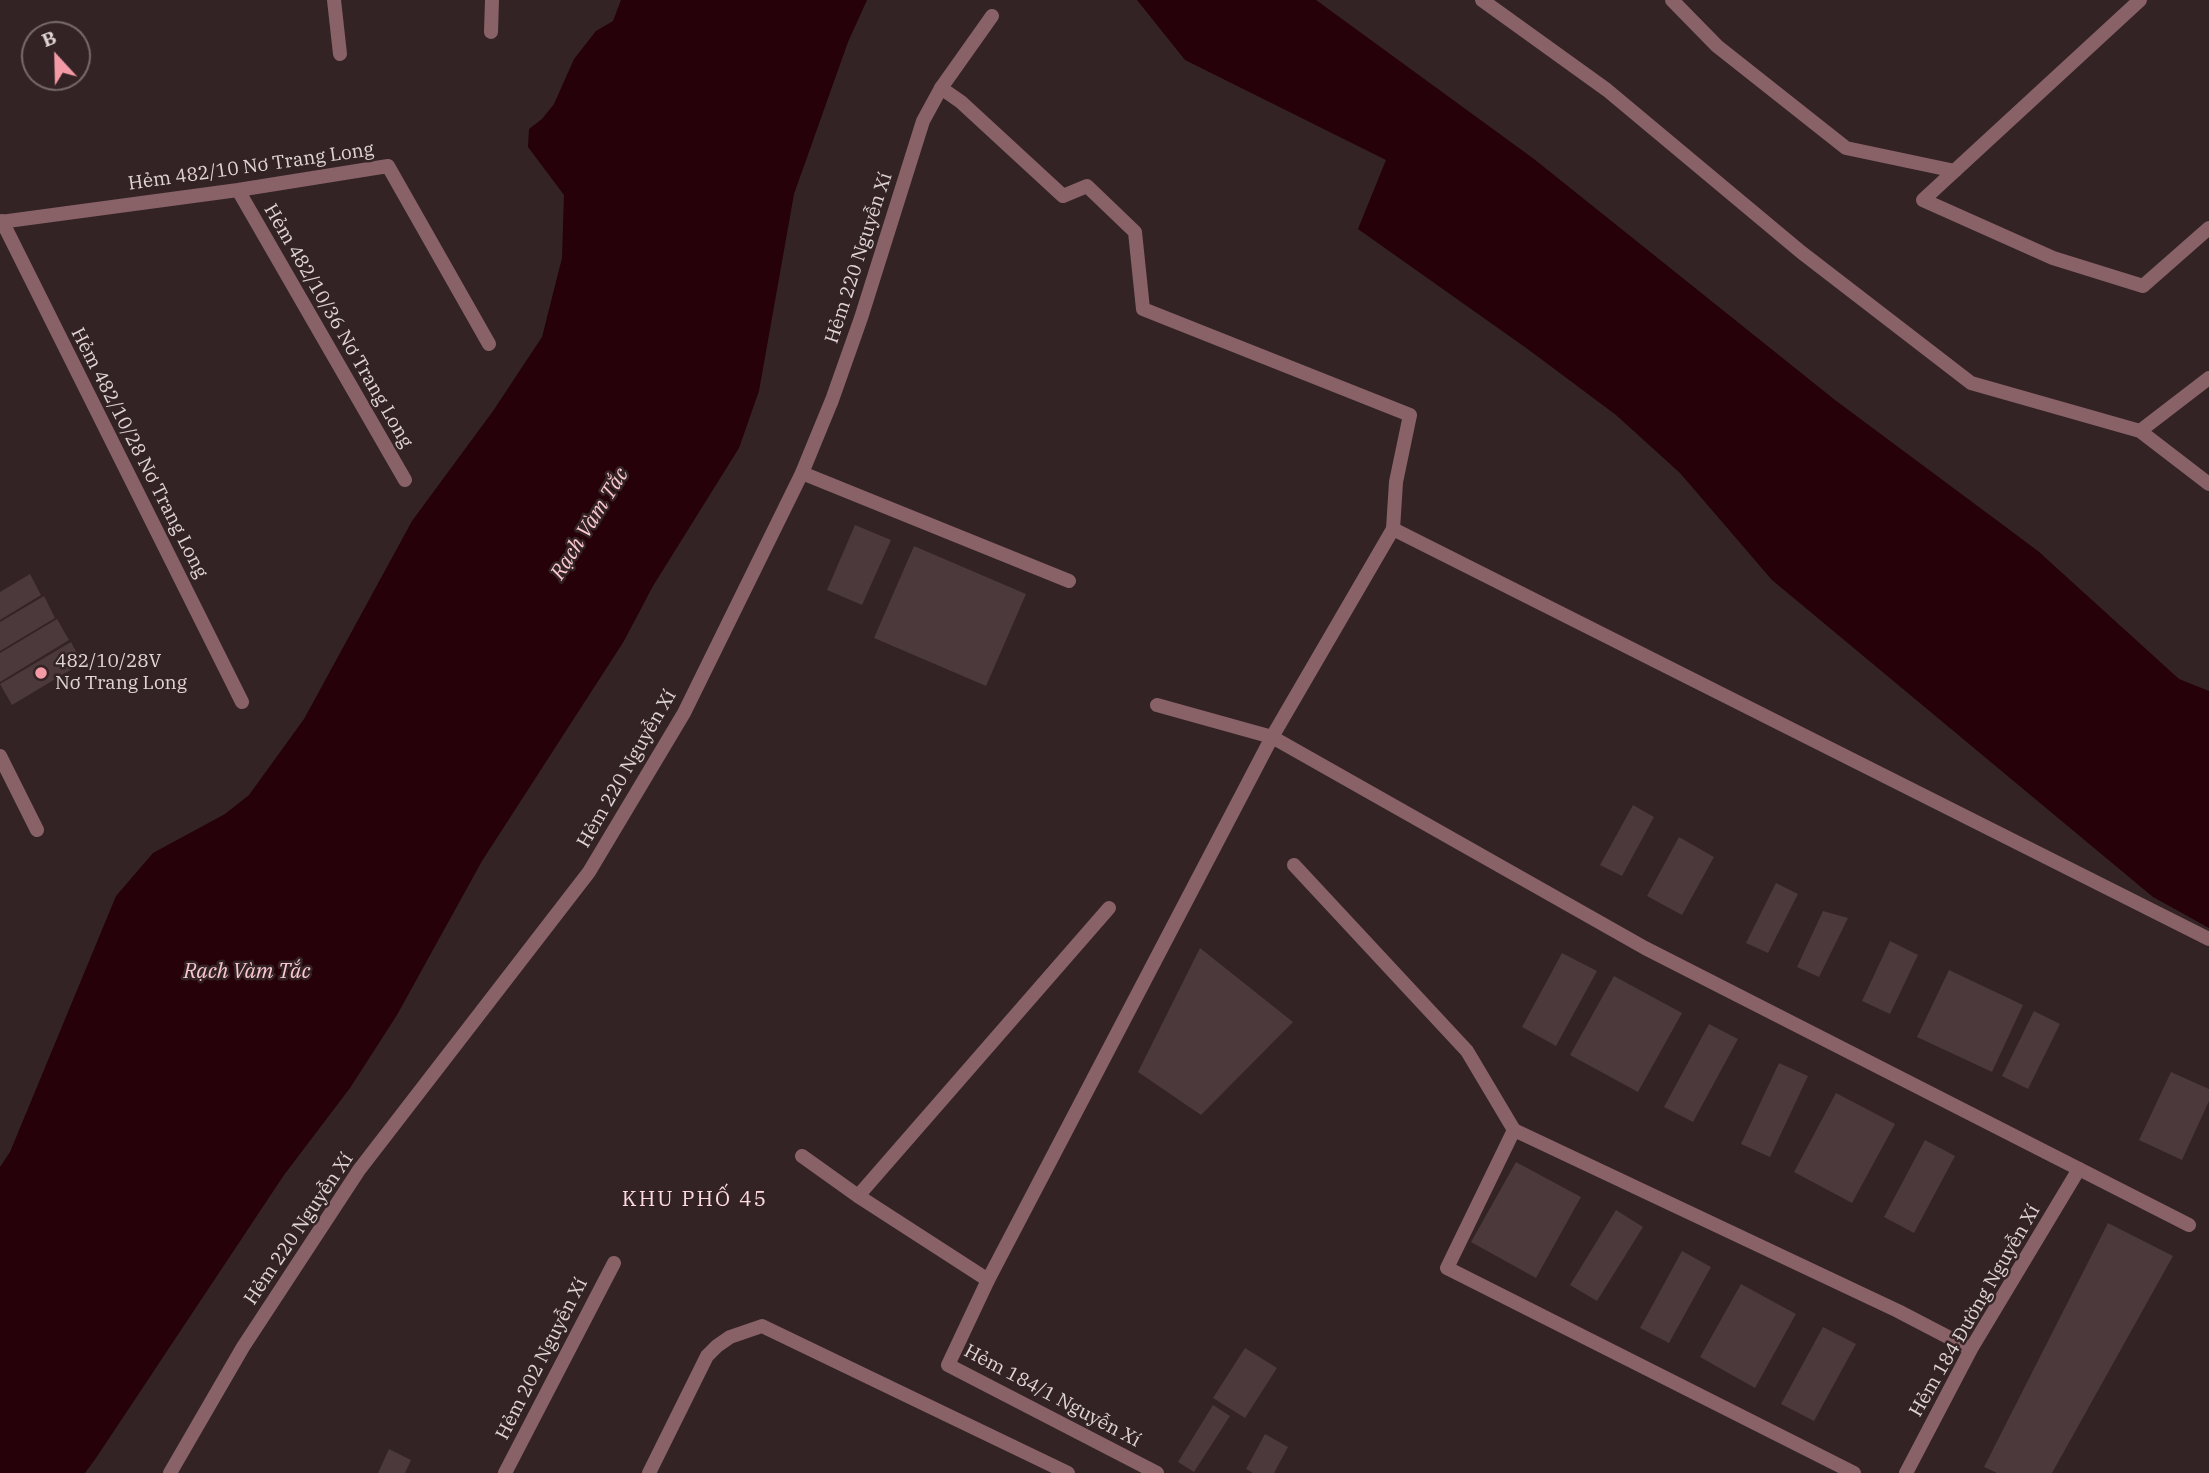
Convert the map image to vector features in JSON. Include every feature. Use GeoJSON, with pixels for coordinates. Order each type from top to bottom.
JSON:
{"type":"FeatureCollection","features":[{"type":"Feature","properties":{"kind":"street"},"geometry":{"type":"LineString","coordinates":[[334,0],[340,54]]}},
{"type":"Feature","properties":{"kind":"street"},"geometry":{"type":"LineString","coordinates":[[491,32],[492,0]]}},
{"type":"Feature","properties":{"kind":"street"},"geometry":{"type":"LineString","coordinates":[[1482,0],[1607,90],[1801,252],[1971,383],[2140,430],[2209,484]]}},
{"type":"Feature","properties":{"kind":"street"},"geometry":{"type":"LineString","coordinates":[[1672,0],[1717,46],[1846,148],[1955,171]]}},
{"type":"Feature","properties":{"kind":"street"},"geometry":{"type":"LineString","coordinates":[[2140,0],[1923,200],[2053,258],[2143,286],[2209,228]]}},
{"type":"Feature","properties":{"kind":"street","name":"Hẻm 220 Nguyễn Xí"},"geometry":{"type":"LineString","coordinates":[[170,1473],[243,1347],[359,1170],[589,872],[684,713],[802,473],[832,400],[861,318],[923,121],[941,88],[992,16]]}},
{"type":"Feature","properties":{"kind":"street"},"geometry":{"type":"LineString","coordinates":[[802,1156],[858,1196],[988,1280],[1272,737],[1393,529],[1396,482],[1410,415],[1143,309],[1135,232],[1087,186],[1063,196],[961,102],[941,88]]}},
{"type":"Feature","properties":{"kind":"street","name":"Hẻm 482/10 Nơ Trang Long"},"geometry":{"type":"LineString","coordinates":[[1,221],[238,190],[388,166],[489,344]]}},
{"type":"Feature","properties":{"kind":"street","name":"Hẻm 482/10/36 Nơ Trang Long"},"geometry":{"type":"LineString","coordinates":[[238,190],[405,480]]}},
{"type":"Feature","properties":{"kind":"street","name":"Hẻm 482/10/28 Nơ Trang Long"},"geometry":{"type":"LineString","coordinates":[[1,221],[242,702]]}},
{"type":"Feature","properties":{"kind":"street"},"geometry":{"type":"LineString","coordinates":[[2140,430],[2209,378]]}},
{"type":"Feature","properties":{"kind":"street"},"geometry":{"type":"LineString","coordinates":[[802,473],[1069,581]]}},
{"type":"Feature","properties":{"kind":"street"},"geometry":{"type":"LineString","coordinates":[[1393,529],[2209,939]]}},
{"type":"Feature","properties":{"kind":"street"},"geometry":{"type":"LineString","coordinates":[[1157,705],[1272,737],[1645,948],[2189,1224]]}},
{"type":"Feature","properties":{"kind":"street"},"geometry":{"type":"LineString","coordinates":[[0,756],[37,830]]}},
{"type":"Feature","properties":{"kind":"street"},"geometry":{"type":"LineString","coordinates":[[1294,865],[1467,1051],[1514,1130],[1874,1300],[1971,1349]]}},
{"type":"Feature","properties":{"kind":"street"},"geometry":{"type":"LineString","coordinates":[[858,1196],[1109,908]]}},
{"type":"Feature","properties":{"kind":"street"},"geometry":{"type":"LineString","coordinates":[[1514,1130],[1447,1268],[1854,1473]]}},
{"type":"Feature","properties":{"kind":"street","name":"Hẻm 184 Đường Nguyễn Xí"},"geometry":{"type":"LineString","coordinates":[[1906,1473],[1971,1349],[2079,1169]]}},
{"type":"Feature","properties":{"kind":"street","name":"Hẻm 202 Nguyễn Xí"},"geometry":{"type":"LineString","coordinates":[[505,1473],[614,1263]]}},
{"type":"Feature","properties":{"kind":"street","name":"Hẻm 184/1 Nguyễn Xí"},"geometry":{"type":"LineString","coordinates":[[988,1280],[948,1365],[1157,1473]]}},
{"type":"Feature","properties":{"kind":"street"},"geometry":{"type":"LineString","coordinates":[[649,1473],[707,1356],[730,1337],[762,1326],[1068,1473]]}},
{"type":"Feature","properties":{"kind":"water","name":"Rạch Vàm Tắc"},"geometry":{"type":"Polygon","coordinates":[[[621,0],[867,0],[848,42],[794,194],[759,391],[739,448],[653,586],[624,641],[482,861],[397,1015],[350,1088],[284,1175],[96,1458],[85,1473],[0,1473],[0,1167],[10,1152],[116,896],[153,853],[225,814],[249,795],[304,719],[412,521],[493,411],[542,337],[562,258],[564,195],[528,147],[529,129],[542,119],[554,104],[574,59],[596,31],[613,21],[621,0]]]}},
{"type":"Feature","properties":{"kind":"water"},"geometry":{"type":"Polygon","coordinates":[[[1137,0],[1316,0],[1534,159],[1835,400],[2038,551],[2179,679],[2209,691],[2209,928],[2153,897],[1772,580],[1680,473],[1616,415],[1358,229],[1386,160],[1185,60],[1137,0]]]}},
{"type":"Feature","properties":{"kind":"building"},"geometry":{"type":"Polygon","coordinates":[[[855,525],[891,540],[862,605],[827,590],[855,525]]]}},
{"type":"Feature","properties":{"kind":"building"},"geometry":{"type":"Polygon","coordinates":[[[914,546],[1026,594],[986,686],[874,638],[914,546]]]}},
{"type":"Feature","properties":{"kind":"building"},"geometry":{"type":"Polygon","coordinates":[[[30,574],[41,595],[0,620],[0,592],[30,574]]]}},
{"type":"Feature","properties":{"kind":"building"},"geometry":{"type":"Polygon","coordinates":[[[44,596],[55,618],[0,651],[0,622],[44,596]]]}},
{"type":"Feature","properties":{"kind":"building"},"geometry":{"type":"Polygon","coordinates":[[[57,619],[69,640],[0,682],[0,653],[57,619]]]}},
{"type":"Feature","properties":{"kind":"building","name":"482/10/28V Nơ Trang Long"},"geometry":{"type":"Polygon","coordinates":[[[71,642],[82,663],[12,705],[0,684],[71,642]]]}},
{"type":"Feature","properties":{"kind":"building"},"geometry":{"type":"Polygon","coordinates":[[[1633,805],[1654,817],[1622,876],[1600,865],[1633,805]]]}},
{"type":"Feature","properties":{"kind":"building"},"geometry":{"type":"Polygon","coordinates":[[[1679,837],[1714,857],[1682,915],[1647,896],[1679,837]]]}},
{"type":"Feature","properties":{"kind":"building"},"geometry":{"type":"Polygon","coordinates":[[[1776,883],[1798,894],[1768,953],[1746,943],[1776,883]]]}},
{"type":"Feature","properties":{"kind":"building"},"geometry":{"type":"Polygon","coordinates":[[[1823,911],[1848,918],[1819,977],[1797,967],[1823,911]]]}},
{"type":"Feature","properties":{"kind":"building"},"geometry":{"type":"Polygon","coordinates":[[[1890,941],[1918,955],[1890,1014],[1862,1001],[1890,941]]]}},
{"type":"Feature","properties":{"kind":"building"},"geometry":{"type":"Polygon","coordinates":[[[1200,948],[1293,1022],[1201,1115],[1138,1072],[1200,948]]]}},
{"type":"Feature","properties":{"kind":"building"},"geometry":{"type":"Polygon","coordinates":[[[1562,953],[1597,971],[1556,1046],[1522,1027],[1562,953]]]}},
{"type":"Feature","properties":{"kind":"building"},"geometry":{"type":"Polygon","coordinates":[[[1949,970],[2023,1005],[1992,1072],[1917,1037],[1949,970]]]}},
{"type":"Feature","properties":{"kind":"building"},"geometry":{"type":"Polygon","coordinates":[[[1614,976],[1682,1013],[1638,1092],[1570,1055],[1614,976]]]}},
{"type":"Feature","properties":{"kind":"building"},"geometry":{"type":"Polygon","coordinates":[[[2034,1011],[2060,1024],[2028,1089],[2002,1076],[2034,1011]]]}},
{"type":"Feature","properties":{"kind":"building"},"geometry":{"type":"Polygon","coordinates":[[[1709,1024],[1738,1039],[1693,1122],[1664,1107],[1709,1024]]]}},
{"type":"Feature","properties":{"kind":"building"},"geometry":{"type":"Polygon","coordinates":[[[1779,1063],[1808,1076],[1770,1157],[1741,1144],[1779,1063]]]}},
{"type":"Feature","properties":{"kind":"building"},"geometry":{"type":"Polygon","coordinates":[[[2171,1072],[2209,1089],[2209,1101],[2182,1160],[2139,1140],[2171,1072]]]}},
{"type":"Feature","properties":{"kind":"building"},"geometry":{"type":"Polygon","coordinates":[[[1836,1093],[1895,1124],[1852,1203],[1794,1172],[1836,1093]]]}},
{"type":"Feature","properties":{"kind":"building"},"geometry":{"type":"Polygon","coordinates":[[[1925,1140],[1955,1156],[1914,1233],[1884,1217],[1925,1140]]]}},
{"type":"Feature","properties":{"kind":"building"},"geometry":{"type":"Polygon","coordinates":[[[1516,1162],[1581,1197],[1536,1278],[1471,1242],[1516,1162]]]}},
{"type":"Feature","properties":{"kind":"building"},"geometry":{"type":"Polygon","coordinates":[[[1616,1210],[1643,1227],[1597,1301],[1570,1285],[1616,1210]]]}},
{"type":"Feature","properties":{"kind":"building"},"geometry":{"type":"Polygon","coordinates":[[[2108,1223],[2173,1256],[2052,1473],[1997,1473],[1984,1467],[2108,1223]]]}},
{"type":"Feature","properties":{"kind":"building"},"geometry":{"type":"Polygon","coordinates":[[[1682,1251],[1711,1267],[1669,1343],[1640,1328],[1682,1251]]]}},
{"type":"Feature","properties":{"kind":"building"},"geometry":{"type":"Polygon","coordinates":[[[1741,1284],[1796,1314],[1755,1388],[1700,1357],[1741,1284]]]}},
{"type":"Feature","properties":{"kind":"building"},"geometry":{"type":"Polygon","coordinates":[[[1823,1327],[1856,1344],[1814,1421],[1781,1404],[1823,1327]]]}},
{"type":"Feature","properties":{"kind":"building"},"geometry":{"type":"Polygon","coordinates":[[[1245,1348],[1277,1368],[1245,1418],[1213,1398],[1245,1348]]]}},
{"type":"Feature","properties":{"kind":"building"},"geometry":{"type":"Polygon","coordinates":[[[1213,1405],[1230,1416],[1194,1472],[1178,1462],[1213,1405]]]}},
{"type":"Feature","properties":{"kind":"building"},"geometry":{"type":"Polygon","coordinates":[[[1265,1434],[1288,1447],[1274,1473],[1253,1473],[1246,1469],[1265,1434]]]}},
{"type":"Feature","properties":{"kind":"building"},"geometry":{"type":"Polygon","coordinates":[[[389,1449],[411,1460],[405,1473],[378,1473],[389,1449]]]}},
{"type":"Feature","properties":{"kind":"place","name":"482/10/28V Nơ Trang Long"},"geometry":{"type":"Point","coordinates":[41,673]}},
{"type":"Feature","properties":{"kind":"district","name":"KHU PHỐ 45"},"geometry":{"type":"Point","coordinates":[695,1200]}}]}
